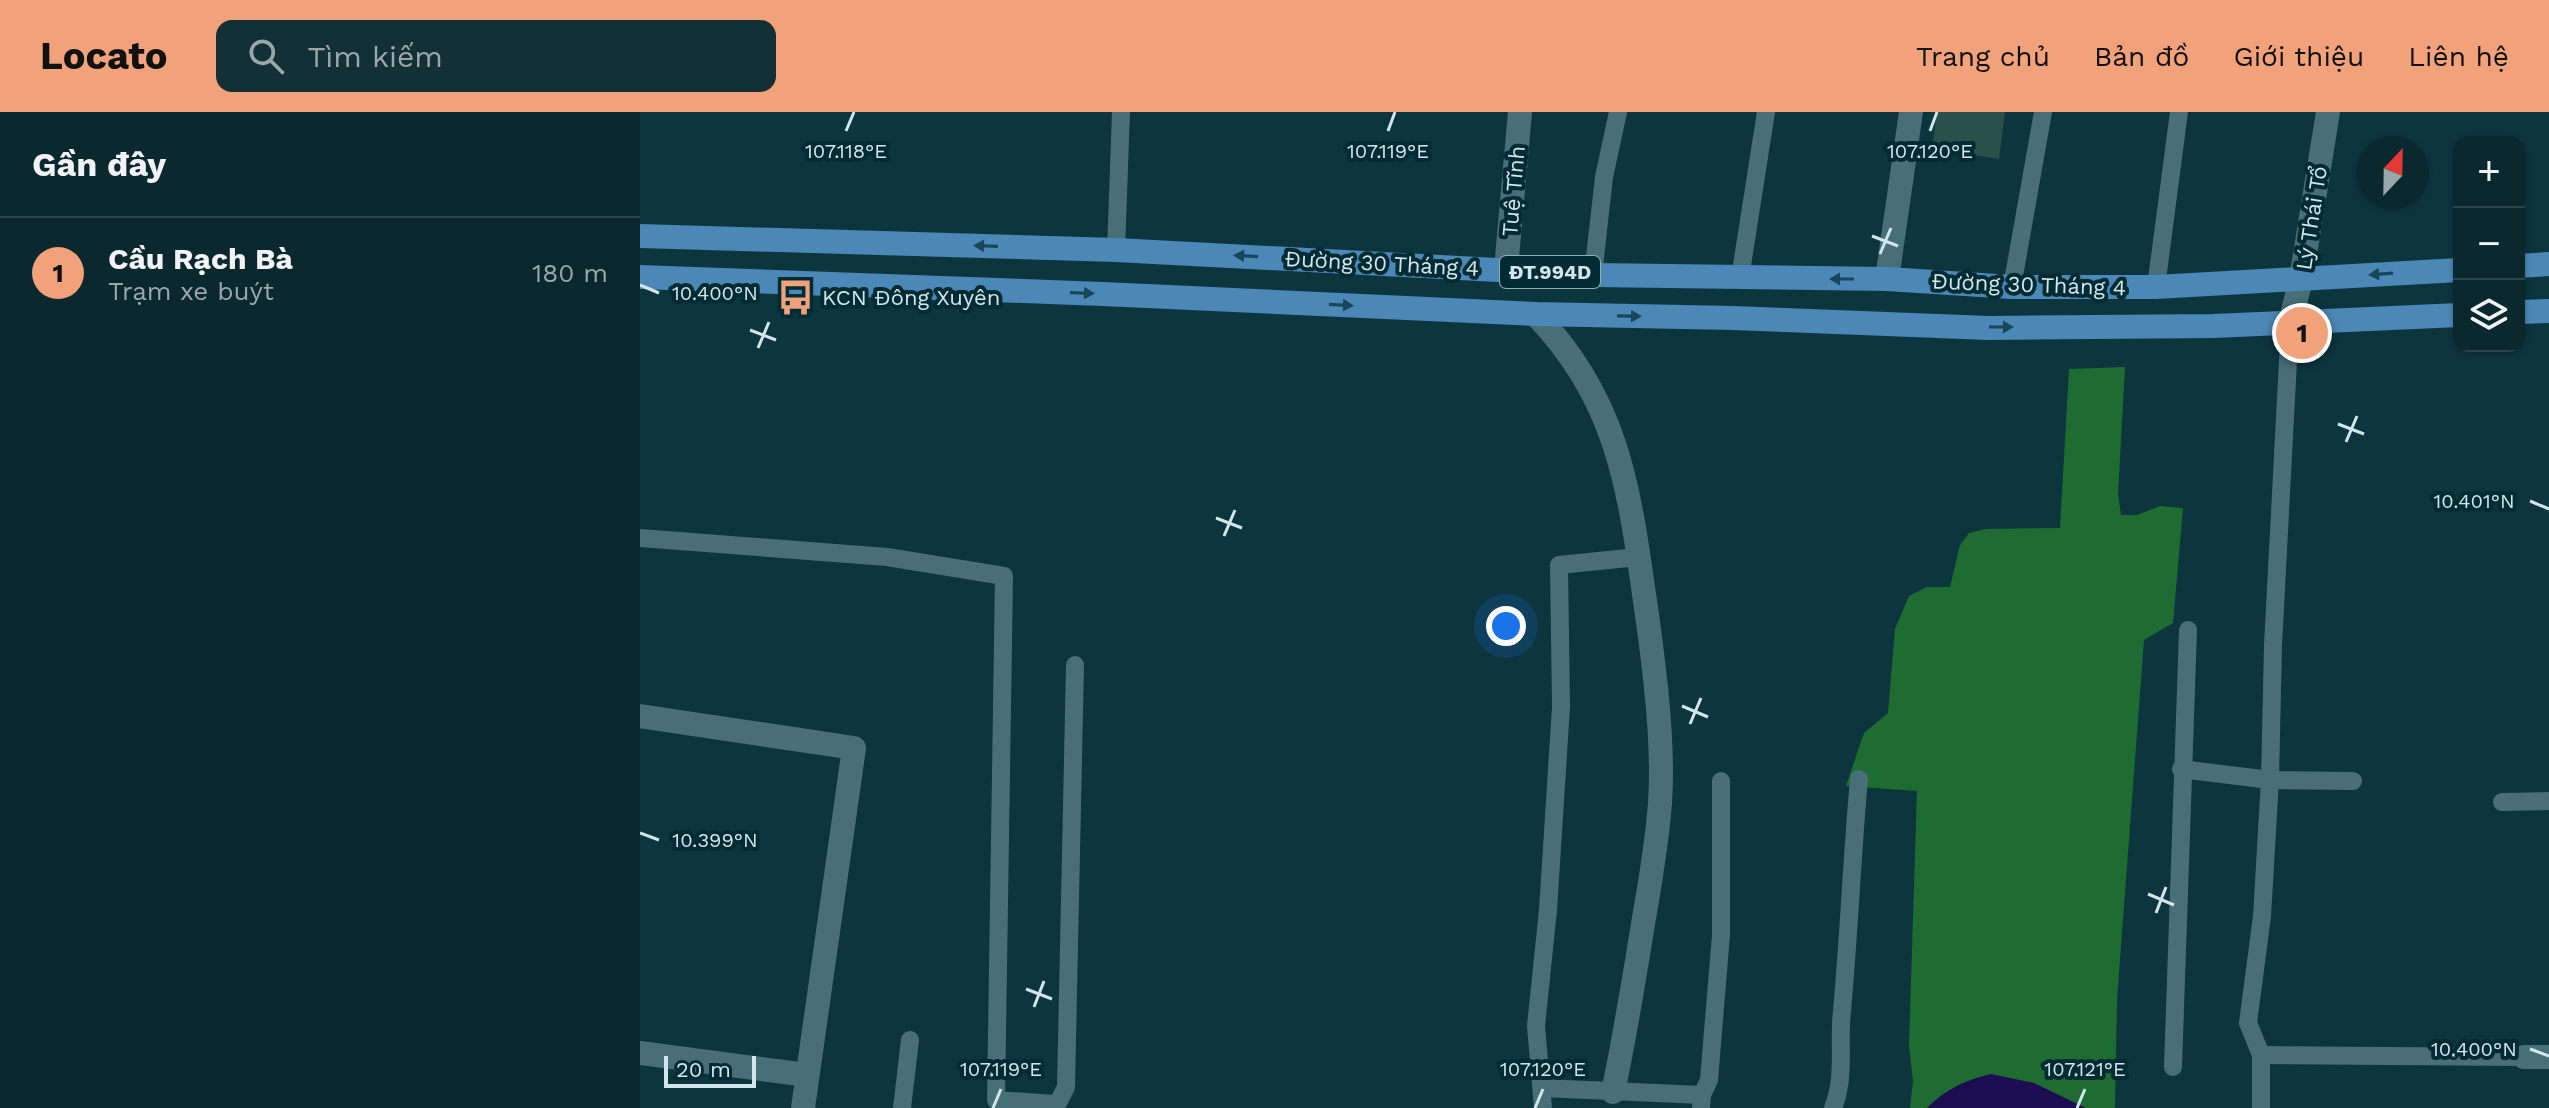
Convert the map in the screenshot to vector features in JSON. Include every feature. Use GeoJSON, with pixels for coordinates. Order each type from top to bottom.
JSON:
{"type":"FeatureCollection","features":[{"type":"Feature","properties":{"kind":"main road","name":"Đường 30 Tháng 4"},"geometry":{"type":"LineString","coordinates":[[640,236],[1116,250],[1593,275],[1887,279],[2012,287],[2156,287],[2453,270]]}},
{"type":"Feature","properties":{"kind":"main road"},"geometry":{"type":"LineString","coordinates":[[668,278],[673,237]]}},
{"type":"Feature","properties":{"kind":"main road"},"geometry":{"type":"LineString","coordinates":[[2525,266],[2549,264]]}},
{"type":"Feature","properties":{"kind":"main road"},"geometry":{"type":"LineString","coordinates":[[1503,312],[1506,269]]}},
{"type":"Feature","properties":{"kind":"main road"},"geometry":{"type":"LineString","coordinates":[[1589,315],[1593,275]]}},
{"type":"Feature","properties":{"kind":"main road","name":"Đường 30 Tháng 4"},"geometry":{"type":"LineString","coordinates":[[640,277],[1118,294],[1535,314],[1954,326],[2290,323],[2453,315]]}},
{"type":"Feature","properties":{"kind":"main road"},"geometry":{"type":"LineString","coordinates":[[1954,326],[1955,283]]}},
{"type":"Feature","properties":{"kind":"main road"},"geometry":{"type":"LineString","coordinates":[[2525,312],[2549,311]]}},
{"type":"Feature","properties":{"kind":"street","name":"Tuệ Tĩnh"},"geometry":{"type":"LineString","coordinates":[[1506,269],[1520,112]]}},
{"type":"Feature","properties":{"kind":"street"},"geometry":{"type":"LineString","coordinates":[[1887,279],[1911,112]]}},
{"type":"Feature","properties":{"kind":"street","name":"Lý Thái Tổ"},"geometry":{"type":"LineString","coordinates":[[2290,323],[2301,279],[2328,112]]}},
{"type":"Feature","properties":{"kind":"street"},"geometry":{"type":"LineString","coordinates":[[1535,314],[1555,334],[1584,373],[1618,454],[1633,513],[1652,648],[1661,801],[1613,1092]]}},
{"type":"Feature","properties":{"kind":"street"},"geometry":{"type":"LineString","coordinates":[[640,716],[854,748],[803,1108]]}},
{"type":"Feature","properties":{"kind":"street"},"geometry":{"type":"LineString","coordinates":[[640,1053],[807,1075]]}},
{"type":"Feature","properties":{"kind":"street"},"geometry":{"type":"LineString","coordinates":[[2524,1057],[2549,1057]]}},
{"type":"Feature","properties":{"kind":"lane"},"geometry":{"type":"LineString","coordinates":[[1116,250],[1121,112]]}},
{"type":"Feature","properties":{"kind":"lane"},"geometry":{"type":"LineString","coordinates":[[1593,275],[1604,177],[1618,112]]}},
{"type":"Feature","properties":{"kind":"lane"},"geometry":{"type":"LineString","coordinates":[[1740,278],[1766,112]]}},
{"type":"Feature","properties":{"kind":"lane"},"geometry":{"type":"LineString","coordinates":[[2012,287],[2043,112]]}},
{"type":"Feature","properties":{"kind":"lane"},"geometry":{"type":"LineString","coordinates":[[2156,287],[2179,112]]}},
{"type":"Feature","properties":{"kind":"lane"},"geometry":{"type":"LineString","coordinates":[[2261,1108],[2261,1055],[2248,1023],[2262,916],[2290,323]]}},
{"type":"Feature","properties":{"kind":"lane"},"geometry":{"type":"LineString","coordinates":[[640,538],[887,557],[1004,576],[996,1100],[1054,1106],[1066,1087],[1075,665]]}},
{"type":"Feature","properties":{"kind":"lane"},"geometry":{"type":"LineString","coordinates":[[1543,1108],[1536,1026],[1548,910],[1561,707],[1559,565],[1638,557]]}},
{"type":"Feature","properties":{"kind":"lane"},"geometry":{"type":"LineString","coordinates":[[2173,1067],[2188,630]]}},
{"type":"Feature","properties":{"kind":"lane"},"geometry":{"type":"LineString","coordinates":[[2181,769],[2270,780],[2353,781]]}},
{"type":"Feature","properties":{"kind":"lane"},"geometry":{"type":"LineString","coordinates":[[1833,1108],[1842,1071],[1841,1015],[1859,779]]}},
{"type":"Feature","properties":{"kind":"lane"},"geometry":{"type":"LineString","coordinates":[[1542,1088],[1701,1101],[1709,1080],[1721,935],[1721,781]]}},
{"type":"Feature","properties":{"kind":"lane"},"geometry":{"type":"LineString","coordinates":[[2502,802],[2549,801]]}},
{"type":"Feature","properties":{"kind":"lane"},"geometry":{"type":"LineString","coordinates":[[902,1108],[910,1040]]}},
{"type":"Feature","properties":{"kind":"lane"},"geometry":{"type":"LineString","coordinates":[[2261,1055],[2524,1057]]}},
{"type":"Feature","properties":{"kind":"green space"},"geometry":{"type":"Polygon","coordinates":[[[2125,367],[2118,494],[2121,515],[2137,515],[2160,506],[2183,508],[2173,623],[2144,640],[2117,999],[2115,1108],[1910,1108],[1913,1081],[1909,1045],[1917,791],[1846,786],[1864,733],[1888,713],[1895,629],[1909,596],[1927,587],[1950,587],[1960,545],[1969,533],[1985,529],[2060,528],[2069,369],[2125,367]]]}},
{"type":"Feature","properties":{"kind":"shaded area"},"geometry":{"type":"Polygon","coordinates":[[[1991,1074],[2034,1083],[2086,1108],[1927,1108],[1956,1086],[1991,1074]]]}},
{"type":"Feature","properties":{"kind":"building"},"geometry":{"type":"Polygon","coordinates":[[[1937,112],[2005,112],[1999,159],[1932,149],[1937,112]]]}},
{"type":"Feature","properties":{"kind":"place","name":"KCN Đông Xuyên"},"geometry":{"type":"Point","coordinates":[796,297]}},
{"type":"Feature","properties":{"kind":"place","name":"Cầu Rạch Bà"},"geometry":{"type":"Point","coordinates":[2302,333]}}]}
